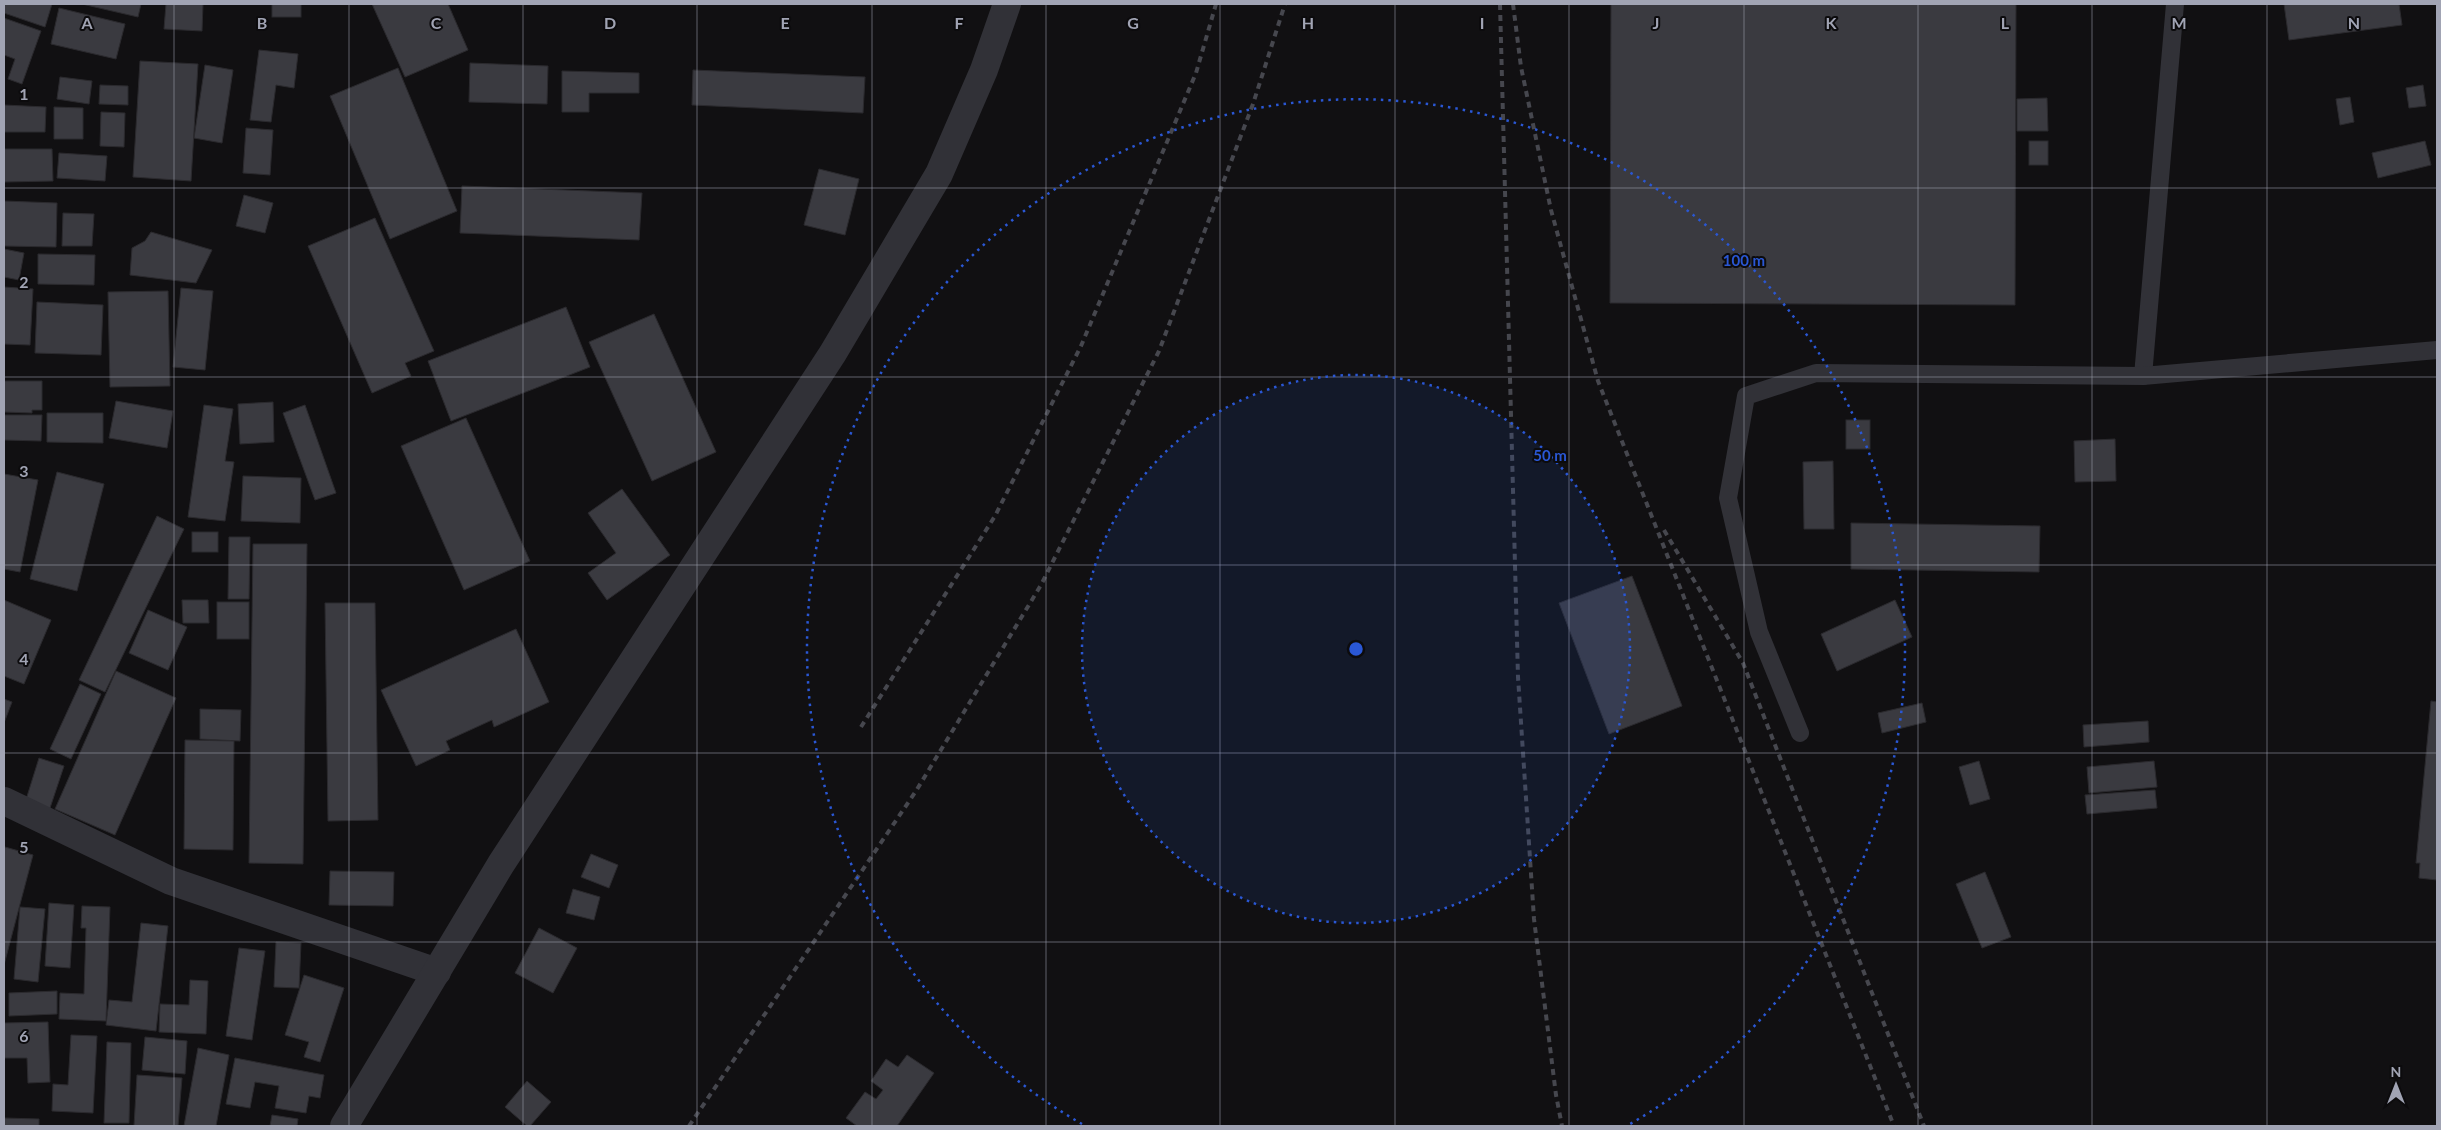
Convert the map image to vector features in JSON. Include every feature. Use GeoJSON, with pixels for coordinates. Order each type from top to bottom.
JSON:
{"type":"FeatureCollection","features":[{"type":"Feature","properties":{"kind":"street"},"geometry":{"type":"LineString","coordinates":[[344,1126],[501,864],[833,353],[939,174],[984,70],[1007,4]]}},
{"type":"Feature","properties":{"kind":"street"},"geometry":{"type":"LineString","coordinates":[[4,800],[171,882],[437,972]]}},
{"type":"Feature","properties":{"kind":"lane"},"geometry":{"type":"LineString","coordinates":[[2143,376],[2175,4]]}},
{"type":"Feature","properties":{"kind":"lane"},"geometry":{"type":"LineString","coordinates":[[1800,733],[1759,632],[1728,498],[1746,396],[1816,373],[2143,376],[2437,350]]}},
{"type":"Feature","properties":{"kind":"building"},"geometry":{"type":"Polygon","coordinates":[[[4,4],[52,4],[45,27],[4,13],[4,4]]]}},
{"type":"Feature","properties":{"kind":"building"},"geometry":{"type":"Polygon","coordinates":[[[82,4],[141,4],[138,17],[82,4]]]}},
{"type":"Feature","properties":{"kind":"building"},"geometry":{"type":"Polygon","coordinates":[[[166,4],[203,4],[202,31],[164,29],[166,4]]]}},
{"type":"Feature","properties":{"kind":"building"},"geometry":{"type":"Polygon","coordinates":[[[272,4],[301,4],[301,17],[272,17],[272,4]]]}},
{"type":"Feature","properties":{"kind":"building"},"geometry":{"type":"Polygon","coordinates":[[[372,4],[448,4],[468,50],[405,77],[372,4]]]}},
{"type":"Feature","properties":{"kind":"building"},"geometry":{"type":"Polygon","coordinates":[[[1611,4],[2016,4],[2015,305],[1610,303],[1611,4]]]}},
{"type":"Feature","properties":{"kind":"building"},"geometry":{"type":"Polygon","coordinates":[[[2284,4],[2399,4],[2402,25],[2289,40],[2284,4]]]}},
{"type":"Feature","properties":{"kind":"building"},"geometry":{"type":"Polygon","coordinates":[[[59,8],[125,24],[116,59],[51,44],[59,8]]]}},
{"type":"Feature","properties":{"kind":"building"},"geometry":{"type":"Polygon","coordinates":[[[4,18],[41,31],[22,84],[8,79],[15,59],[4,55],[4,18]]]}},
{"type":"Feature","properties":{"kind":"building"},"geometry":{"type":"Polygon","coordinates":[[[259,50],[298,54],[294,88],[276,85],[271,122],[250,120],[259,50]]]}},
{"type":"Feature","properties":{"kind":"building"},"geometry":{"type":"Polygon","coordinates":[[[140,61],[198,64],[191,181],[133,177],[140,61]]]}},
{"type":"Feature","properties":{"kind":"building"},"geometry":{"type":"Polygon","coordinates":[[[470,63],[548,66],[547,104],[469,102],[470,63]]]}},
{"type":"Feature","properties":{"kind":"building"},"geometry":{"type":"Polygon","coordinates":[[[205,65],[233,70],[222,143],[194,138],[205,65]]]}},
{"type":"Feature","properties":{"kind":"building"},"geometry":{"type":"Polygon","coordinates":[[[398,68],[457,211],[390,239],[330,96],[398,68]]]}},
{"type":"Feature","properties":{"kind":"building"},"geometry":{"type":"Polygon","coordinates":[[[693,70],[865,77],[863,113],[692,105],[693,70]]]}},
{"type":"Feature","properties":{"kind":"building"},"geometry":{"type":"Polygon","coordinates":[[[562,71],[639,73],[639,93],[589,93],[589,112],[562,112],[562,71]]]}},
{"type":"Feature","properties":{"kind":"building"},"geometry":{"type":"Polygon","coordinates":[[[60,77],[92,81],[89,104],[57,99],[60,77]]]}},
{"type":"Feature","properties":{"kind":"building"},"geometry":{"type":"Polygon","coordinates":[[[100,85],[128,86],[128,105],[99,104],[100,85]]]}},
{"type":"Feature","properties":{"kind":"building"},"geometry":{"type":"Polygon","coordinates":[[[2423,85],[2426,106],[2409,108],[2406,88],[2423,85]]]}},
{"type":"Feature","properties":{"kind":"building"},"geometry":{"type":"Polygon","coordinates":[[[2350,97],[2354,122],[2340,125],[2336,99],[2350,97]]]}},
{"type":"Feature","properties":{"kind":"building"},"geometry":{"type":"Polygon","coordinates":[[[2047,98],[2048,131],[2017,131],[2017,99],[2047,98]]]}},
{"type":"Feature","properties":{"kind":"building"},"geometry":{"type":"Polygon","coordinates":[[[4,105],[46,107],[45,132],[4,132],[4,105]]]}},
{"type":"Feature","properties":{"kind":"building"},"geometry":{"type":"Polygon","coordinates":[[[54,107],[83,108],[83,139],[54,139],[54,107]]]}},
{"type":"Feature","properties":{"kind":"building"},"geometry":{"type":"Polygon","coordinates":[[[101,112],[125,113],[124,147],[100,146],[101,112]]]}},
{"type":"Feature","properties":{"kind":"building"},"geometry":{"type":"Polygon","coordinates":[[[246,128],[273,130],[270,175],[243,173],[246,128]]]}},
{"type":"Feature","properties":{"kind":"building"},"geometry":{"type":"Polygon","coordinates":[[[2029,141],[2048,141],[2048,165],[2029,165],[2029,141]]]}},
{"type":"Feature","properties":{"kind":"building"},"geometry":{"type":"Polygon","coordinates":[[[2425,141],[2431,165],[2378,178],[2372,153],[2425,141]]]}},
{"type":"Feature","properties":{"kind":"building"},"geometry":{"type":"Polygon","coordinates":[[[4,149],[52,149],[53,181],[4,182],[4,149]]]}},
{"type":"Feature","properties":{"kind":"building"},"geometry":{"type":"Polygon","coordinates":[[[59,153],[107,156],[105,181],[57,178],[59,153]]]}},
{"type":"Feature","properties":{"kind":"building"},"geometry":{"type":"Polygon","coordinates":[[[819,169],[859,179],[845,235],[804,225],[819,169]]]}},
{"type":"Feature","properties":{"kind":"building"},"geometry":{"type":"Polygon","coordinates":[[[462,186],[642,193],[639,240],[460,233],[462,186]]]}},
{"type":"Feature","properties":{"kind":"building"},"geometry":{"type":"Polygon","coordinates":[[[244,195],[273,203],[265,233],[236,226],[244,195]]]}},
{"type":"Feature","properties":{"kind":"building"},"geometry":{"type":"Polygon","coordinates":[[[4,201],[57,203],[56,247],[4,246],[4,201]]]}},
{"type":"Feature","properties":{"kind":"building"},"geometry":{"type":"Polygon","coordinates":[[[63,213],[94,214],[92,246],[62,246],[63,213]]]}},
{"type":"Feature","properties":{"kind":"building"},"geometry":{"type":"Polygon","coordinates":[[[375,218],[434,351],[405,363],[411,376],[372,393],[308,246],[375,218]]]}},
{"type":"Feature","properties":{"kind":"building"},"geometry":{"type":"Polygon","coordinates":[[[151,232],[212,250],[196,283],[130,275],[132,248],[145,241],[151,232]]]}},
{"type":"Feature","properties":{"kind":"building"},"geometry":{"type":"Polygon","coordinates":[[[4,249],[24,253],[19,280],[4,277],[4,249]]]}},
{"type":"Feature","properties":{"kind":"building"},"geometry":{"type":"Polygon","coordinates":[[[38,254],[95,255],[94,285],[38,284],[38,254]]]}},
{"type":"Feature","properties":{"kind":"building"},"geometry":{"type":"Polygon","coordinates":[[[4,287],[33,289],[30,345],[4,344],[4,287]]]}},
{"type":"Feature","properties":{"kind":"building"},"geometry":{"type":"Polygon","coordinates":[[[181,288],[213,291],[205,370],[173,367],[181,288]]]}},
{"type":"Feature","properties":{"kind":"building"},"geometry":{"type":"Polygon","coordinates":[[[168,291],[170,386],[110,387],[108,292],[168,291]]]}},
{"type":"Feature","properties":{"kind":"building"},"geometry":{"type":"Polygon","coordinates":[[[37,302],[103,305],[101,355],[35,353],[37,302]]]}},
{"type":"Feature","properties":{"kind":"building"},"geometry":{"type":"Polygon","coordinates":[[[566,307],[590,367],[451,421],[428,361],[566,307]]]}},
{"type":"Feature","properties":{"kind":"building"},"geometry":{"type":"Polygon","coordinates":[[[654,314],[716,452],[652,481],[589,342],[654,314]]]}},
{"type":"Feature","properties":{"kind":"building"},"geometry":{"type":"Polygon","coordinates":[[[4,381],[42,381],[42,410],[32,410],[32,413],[4,412],[4,381]]]}},
{"type":"Feature","properties":{"kind":"building"},"geometry":{"type":"Polygon","coordinates":[[[116,401],[173,411],[167,448],[109,438],[116,401]]]}},
{"type":"Feature","properties":{"kind":"building"},"geometry":{"type":"Polygon","coordinates":[[[273,402],[274,442],[240,444],[238,404],[273,402]]]}},
{"type":"Feature","properties":{"kind":"building"},"geometry":{"type":"Polygon","coordinates":[[[204,405],[233,409],[225,461],[234,462],[225,521],[188,517],[204,405]]]}},
{"type":"Feature","properties":{"kind":"building"},"geometry":{"type":"Polygon","coordinates":[[[305,405],[336,493],[315,500],[283,413],[305,405]]]}},
{"type":"Feature","properties":{"kind":"building"},"geometry":{"type":"Polygon","coordinates":[[[47,413],[103,413],[103,443],[47,442],[47,413]]]}},
{"type":"Feature","properties":{"kind":"building"},"geometry":{"type":"Polygon","coordinates":[[[4,415],[42,415],[41,441],[4,440],[4,415]]]}},
{"type":"Feature","properties":{"kind":"building"},"geometry":{"type":"Polygon","coordinates":[[[466,418],[530,561],[464,590],[401,446],[466,418]]]}},
{"type":"Feature","properties":{"kind":"building"},"geometry":{"type":"Polygon","coordinates":[[[1846,420],[1870,420],[1870,449],[1846,449],[1846,420]]]}},
{"type":"Feature","properties":{"kind":"building"},"geometry":{"type":"Polygon","coordinates":[[[2115,439],[2116,481],[2075,482],[2074,441],[2115,439]]]}},
{"type":"Feature","properties":{"kind":"building"},"geometry":{"type":"Polygon","coordinates":[[[1833,461],[1834,529],[1804,529],[1803,462],[1833,461]]]}},
{"type":"Feature","properties":{"kind":"building"},"geometry":{"type":"Polygon","coordinates":[[[57,472],[104,484],[77,591],[30,579],[57,472]]]}},
{"type":"Feature","properties":{"kind":"building"},"geometry":{"type":"Polygon","coordinates":[[[4,474],[38,480],[20,572],[4,569],[4,474]]]}},
{"type":"Feature","properties":{"kind":"building"},"geometry":{"type":"Polygon","coordinates":[[[243,476],[301,478],[300,523],[241,521],[243,476]]]}},
{"type":"Feature","properties":{"kind":"building"},"geometry":{"type":"Polygon","coordinates":[[[622,489],[670,555],[607,600],[588,573],[616,553],[588,513],[622,489]]]}},
{"type":"Feature","properties":{"kind":"building"},"geometry":{"type":"Polygon","coordinates":[[[157,516],[184,529],[105,692],[79,680],[157,516]]]}},
{"type":"Feature","properties":{"kind":"building"},"geometry":{"type":"Polygon","coordinates":[[[1851,523],[2040,526],[2039,572],[1851,569],[1851,523]]]}},
{"type":"Feature","properties":{"kind":"building"},"geometry":{"type":"Polygon","coordinates":[[[192,532],[218,532],[218,552],[192,552],[192,532]]]}},
{"type":"Feature","properties":{"kind":"building"},"geometry":{"type":"Polygon","coordinates":[[[229,537],[250,537],[249,599],[228,599],[229,537]]]}},
{"type":"Feature","properties":{"kind":"building"},"geometry":{"type":"Polygon","coordinates":[[[253,544],[307,544],[303,864],[249,863],[253,544]]]}},
{"type":"Feature","properties":{"kind":"building"},"geometry":{"type":"Polygon","coordinates":[[[1632,576],[1682,706],[1609,734],[1559,603],[1632,576]]]}},
{"type":"Feature","properties":{"kind":"building"},"geometry":{"type":"Polygon","coordinates":[[[4,600],[51,620],[24,684],[4,676],[4,600]]]}},
{"type":"Feature","properties":{"kind":"building"},"geometry":{"type":"Polygon","coordinates":[[[182,600],[208,600],[209,623],[183,623],[182,600]]]}},
{"type":"Feature","properties":{"kind":"building"},"geometry":{"type":"Polygon","coordinates":[[[1895,600],[1912,637],[1837,671],[1821,634],[1895,600]]]}},
{"type":"Feature","properties":{"kind":"building"},"geometry":{"type":"Polygon","coordinates":[[[217,602],[249,602],[249,639],[217,639],[217,602]]]}},
{"type":"Feature","properties":{"kind":"building"},"geometry":{"type":"Polygon","coordinates":[[[325,603],[375,603],[378,820],[328,821],[325,603]]]}},
{"type":"Feature","properties":{"kind":"building"},"geometry":{"type":"Polygon","coordinates":[[[148,610],[187,627],[168,670],[129,653],[148,610]]]}},
{"type":"Feature","properties":{"kind":"building"},"geometry":{"type":"Polygon","coordinates":[[[516,629],[549,702],[494,727],[492,720],[446,741],[450,750],[416,766],[381,690],[516,629]]]}},
{"type":"Feature","properties":{"kind":"building"},"geometry":{"type":"Polygon","coordinates":[[[116,671],[176,698],[115,835],[55,809],[116,671]]]}},
{"type":"Feature","properties":{"kind":"building"},"geometry":{"type":"Polygon","coordinates":[[[80,684],[101,694],[71,759],[50,749],[80,684]]]}},
{"type":"Feature","properties":{"kind":"building"},"geometry":{"type":"Polygon","coordinates":[[[4,699],[12,702],[4,723],[4,699]]]}},
{"type":"Feature","properties":{"kind":"building"},"geometry":{"type":"Polygon","coordinates":[[[2431,701],[2437,702],[2437,880],[2419,878],[2420,863],[2416,863],[2431,701]]]}},
{"type":"Feature","properties":{"kind":"building"},"geometry":{"type":"Polygon","coordinates":[[[1922,703],[1926,722],[1882,733],[1878,713],[1922,703]]]}},
{"type":"Feature","properties":{"kind":"building"},"geometry":{"type":"Polygon","coordinates":[[[200,709],[241,710],[240,741],[200,739],[200,709]]]}},
{"type":"Feature","properties":{"kind":"building"},"geometry":{"type":"Polygon","coordinates":[[[2148,721],[2149,742],[2084,747],[2083,725],[2148,721]]]}},
{"type":"Feature","properties":{"kind":"building"},"geometry":{"type":"Polygon","coordinates":[[[185,740],[234,741],[233,850],[184,849],[185,740]]]}},
{"type":"Feature","properties":{"kind":"building"},"geometry":{"type":"Polygon","coordinates":[[[39,758],[64,766],[48,814],[24,806],[39,758]]]}},
{"type":"Feature","properties":{"kind":"building"},"geometry":{"type":"Polygon","coordinates":[[[1979,761],[1990,799],[1970,805],[1959,767],[1979,761]]]}},
{"type":"Feature","properties":{"kind":"building"},"geometry":{"type":"Polygon","coordinates":[[[2154,761],[2157,787],[2089,793],[2087,767],[2154,761]]]}},
{"type":"Feature","properties":{"kind":"building"},"geometry":{"type":"Polygon","coordinates":[[[2155,790],[2157,808],[2087,814],[2085,795],[2155,790]]]}},
{"type":"Feature","properties":{"kind":"building"},"geometry":{"type":"Polygon","coordinates":[[[5,847],[33,855],[4,965],[4,851],[5,847]]]}},
{"type":"Feature","properties":{"kind":"building"},"geometry":{"type":"Polygon","coordinates":[[[591,854],[618,865],[609,888],[581,877],[591,854]]]}},
{"type":"Feature","properties":{"kind":"building"},"geometry":{"type":"Polygon","coordinates":[[[330,871],[394,872],[393,906],[329,905],[330,871]]]}},
{"type":"Feature","properties":{"kind":"building"},"geometry":{"type":"Polygon","coordinates":[[[1985,872],[2011,937],[1982,948],[1956,884],[1985,872]]]}},
{"type":"Feature","properties":{"kind":"building"},"geometry":{"type":"Polygon","coordinates":[[[573,889],[600,897],[594,920],[566,913],[573,889]]]}},
{"type":"Feature","properties":{"kind":"building"},"geometry":{"type":"Polygon","coordinates":[[[49,903],[74,905],[70,968],[45,966],[49,903]]]}},
{"type":"Feature","properties":{"kind":"building"},"geometry":{"type":"Polygon","coordinates":[[[82,906],[110,907],[106,1021],[59,1019],[60,993],[84,994],[86,928],[81,928],[82,906]]]}},
{"type":"Feature","properties":{"kind":"building"},"geometry":{"type":"Polygon","coordinates":[[[20,907],[45,909],[38,982],[14,979],[20,907]]]}},
{"type":"Feature","properties":{"kind":"building"},"geometry":{"type":"Polygon","coordinates":[[[141,923],[168,926],[156,1031],[106,1025],[109,1000],[132,1002],[141,923]]]}},
{"type":"Feature","properties":{"kind":"building"},"geometry":{"type":"Polygon","coordinates":[[[539,928],[577,948],[553,993],[515,973],[539,928]]]}},
{"type":"Feature","properties":{"kind":"building"},"geometry":{"type":"Polygon","coordinates":[[[276,942],[301,943],[299,988],[274,987],[276,942]]]}},
{"type":"Feature","properties":{"kind":"building"},"geometry":{"type":"Polygon","coordinates":[[[239,948],[265,951],[252,1040],[226,1036],[239,948]]]}},
{"type":"Feature","properties":{"kind":"building"},"geometry":{"type":"Polygon","coordinates":[[[304,975],[344,988],[320,1062],[304,1057],[309,1042],[285,1035],[304,975]]]}},
{"type":"Feature","properties":{"kind":"building"},"geometry":{"type":"Polygon","coordinates":[[[190,980],[208,981],[206,1034],[159,1032],[160,1004],[189,1005],[190,980]]]}},
{"type":"Feature","properties":{"kind":"building"},"geometry":{"type":"Polygon","coordinates":[[[57,991],[57,1014],[9,1016],[9,993],[57,991]]]}},
{"type":"Feature","properties":{"kind":"building"},"geometry":{"type":"Polygon","coordinates":[[[48,1022],[50,1082],[28,1083],[27,1058],[4,1058],[4,1023],[48,1022]]]}},
{"type":"Feature","properties":{"kind":"building"},"geometry":{"type":"Polygon","coordinates":[[[71,1035],[97,1036],[93,1113],[52,1111],[53,1084],[68,1085],[71,1035]]]}},
{"type":"Feature","properties":{"kind":"building"},"geometry":{"type":"Polygon","coordinates":[[[145,1037],[187,1041],[185,1074],[142,1070],[145,1037]]]}},
{"type":"Feature","properties":{"kind":"building"},"geometry":{"type":"Polygon","coordinates":[[[107,1042],[131,1043],[129,1123],[104,1123],[107,1042]]]}},
{"type":"Feature","properties":{"kind":"building"},"geometry":{"type":"Polygon","coordinates":[[[198,1048],[229,1055],[216,1126],[184,1126],[198,1048]]]}},
{"type":"Feature","properties":{"kind":"building"},"geometry":{"type":"Polygon","coordinates":[[[907,1055],[934,1073],[897,1126],[857,1126],[846,1118],[865,1092],[876,1099],[883,1090],[871,1081],[886,1059],[898,1067],[907,1055]]]}},
{"type":"Feature","properties":{"kind":"building"},"geometry":{"type":"Polygon","coordinates":[[[235,1058],[324,1075],[320,1098],[309,1096],[306,1113],[275,1108],[279,1086],[255,1082],[250,1108],[226,1104],[235,1058]]]}},
{"type":"Feature","properties":{"kind":"building"},"geometry":{"type":"Polygon","coordinates":[[[137,1075],[182,1078],[178,1126],[134,1126],[137,1075]]]}},
{"type":"Feature","properties":{"kind":"building"},"geometry":{"type":"Polygon","coordinates":[[[527,1081],[551,1102],[530,1126],[527,1126],[505,1107],[527,1081]]]}},
{"type":"Feature","properties":{"kind":"building"},"geometry":{"type":"Polygon","coordinates":[[[272,1115],[298,1119],[297,1126],[270,1126],[272,1115]]]}},
{"type":"Feature","properties":{"kind":"building"},"geometry":{"type":"Polygon","coordinates":[[[4,1118],[39,1119],[39,1126],[4,1126],[4,1118]]]}},
{"type":"Feature","properties":{"kind":"railway"},"geometry":{"type":"LineString","coordinates":[[861,727],[995,516],[1081,346],[1196,73],[1216,4]]}},
{"type":"Feature","properties":{"kind":"railway"},"geometry":{"type":"LineString","coordinates":[[689,1126],[916,791],[1041,585],[1159,351],[1253,104],[1285,4]]}},
{"type":"Feature","properties":{"kind":"railway"},"geometry":{"type":"LineString","coordinates":[[1500,4],[1518,677],[1534,919],[1556,1095],[1562,1126]]}},
{"type":"Feature","properties":{"kind":"railway"},"geometry":{"type":"LineString","coordinates":[[1513,4],[1521,67],[1551,210],[1598,381],[1894,1126]]}},
{"type":"Feature","properties":{"kind":"railway"},"geometry":{"type":"LineString","coordinates":[[1664,530],[1743,663],[1924,1126]]}}]}
